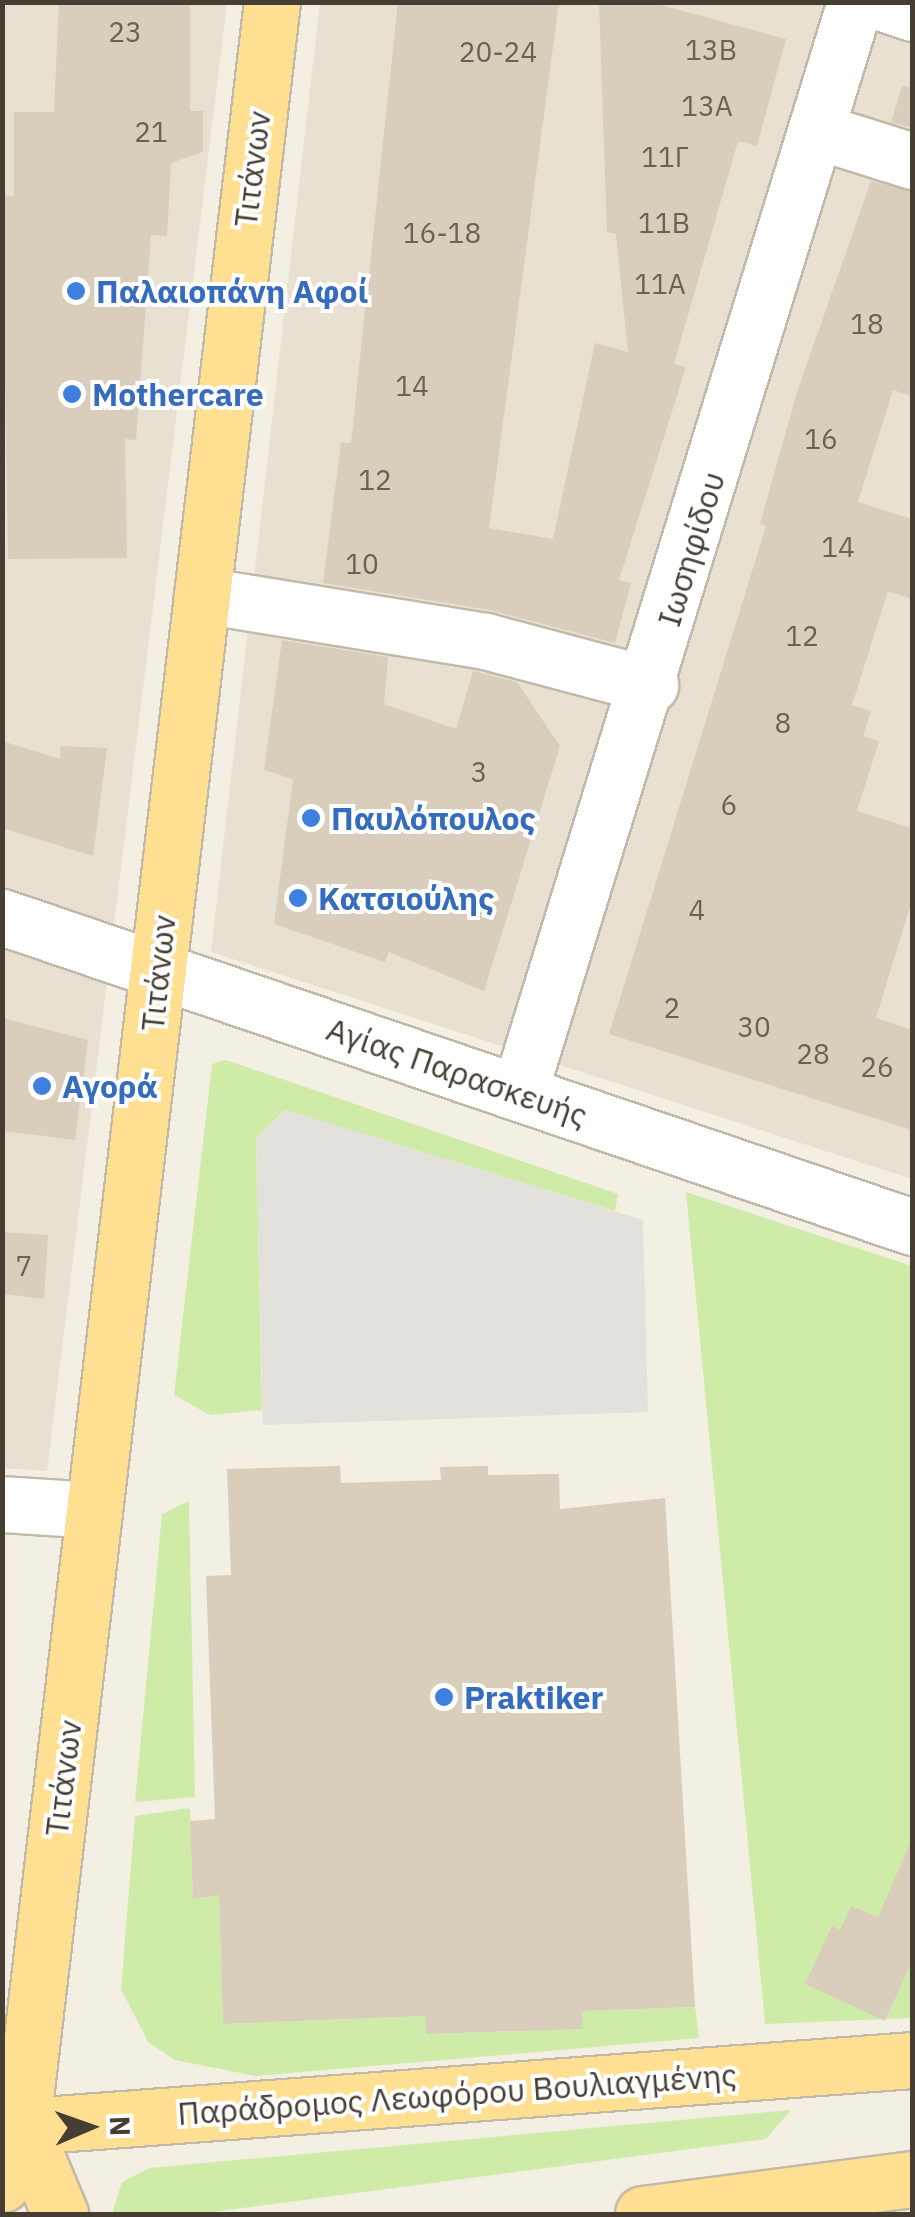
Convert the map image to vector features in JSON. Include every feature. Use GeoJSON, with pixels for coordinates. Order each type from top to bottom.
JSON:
{"type":"FeatureCollection","features":[{"type":"Feature","properties":{"kind":"main road","name":"Τιτάνων"},"geometry":{"type":"LineString","coordinates":[[2,2184],[94,1510],[272,2]]}},
{"type":"Feature","properties":{"kind":"main road","name":"Παράδρομος Λεωφόρου Βουλιαγμένης"},"geometry":{"type":"LineString","coordinates":[[12,2126],[307,2110],[912,2060]]}},
{"type":"Feature","properties":{"kind":"main road"},"geometry":{"type":"LineString","coordinates":[[12,2126],[60,2210]]}},
{"type":"Feature","properties":{"kind":"main road"},"geometry":{"type":"LineString","coordinates":[[643,2214],[912,2179]]}},
{"type":"Feature","properties":{"kind":"street","name":"Ιωσηφίδου"},"geometry":{"type":"LineString","coordinates":[[519,1093],[650,686],[855,2]]}},
{"type":"Feature","properties":{"kind":"street"},"geometry":{"type":"LineString","coordinates":[[879,2],[912,13]]}},
{"type":"Feature","properties":{"kind":"street"},"geometry":{"type":"LineString","coordinates":[[818,131],[912,160]]}},
{"type":"Feature","properties":{"kind":"street"},"geometry":{"type":"LineString","coordinates":[[202,595],[485,641],[650,686]]}},
{"type":"Feature","properties":{"kind":"street","name":"Αγίας Παρασκευής"},"geometry":{"type":"LineString","coordinates":[[2,918],[912,1227]]}},
{"type":"Feature","properties":{"kind":"street"},"geometry":{"type":"LineString","coordinates":[[2,1504],[94,1510]]}},
{"type":"Feature","properties":{"kind":"shaded area"},"geometry":{"type":"Polygon","coordinates":[[[2,3],[227,3],[47,1471],[2,1468],[2,3]]]}},
{"type":"Feature","properties":{"kind":"shaded area"},"geometry":{"type":"Polygon","coordinates":[[[320,3],[912,3],[912,1179],[211,952],[320,3]]]}},
{"type":"Feature","properties":{"kind":"shaded area"},"geometry":{"type":"Polygon","coordinates":[[[286,1110],[643,1220],[648,1412],[263,1425],[256,1139],[286,1110]]]}},
{"type":"Feature","properties":{"kind":"green space"},"geometry":{"type":"Polygon","coordinates":[[[226,1060],[618,1194],[615,1211],[285,1110],[256,1139],[262,1410],[210,1415],[174,1395],[212,1064],[226,1060]]]}},
{"type":"Feature","properties":{"kind":"green space"},"geometry":{"type":"Polygon","coordinates":[[[686,1192],[912,1266],[912,2018],[765,2024],[686,1192]]]}},
{"type":"Feature","properties":{"kind":"green space"},"geometry":{"type":"Polygon","coordinates":[[[189,1501],[195,1797],[135,1802],[162,1514],[189,1501]]]}},
{"type":"Feature","properties":{"kind":"green space"},"geometry":{"type":"Polygon","coordinates":[[[190,1808],[193,1899],[219,1895],[223,2024],[425,2016],[426,2034],[582,2029],[582,2011],[695,2007],[699,2038],[256,2076],[175,2060],[148,2042],[121,1989],[135,1816],[190,1808]]]}},
{"type":"Feature","properties":{"kind":"green space"},"geometry":{"type":"Polygon","coordinates":[[[791,2110],[766,2139],[197,2214],[112,2214],[122,2182],[149,2168],[791,2110]]]}},
{"type":"Feature","properties":{"kind":"building"},"geometry":{"type":"Polygon","coordinates":[[[59,2],[190,2],[190,111],[203,111],[203,152],[171,163],[167,236],[151,235],[136,440],[125,439],[127,558],[8,559],[2,195],[14,196],[14,112],[54,112],[59,2]]]}},
{"type":"Feature","properties":{"kind":"building"},"geometry":{"type":"Polygon","coordinates":[[[398,2],[559,2],[489,528],[553,539],[595,343],[628,352],[616,234],[607,232],[599,2],[650,2],[786,39],[757,146],[738,141],[674,364],[686,367],[619,580],[631,583],[615,643],[490,610],[323,583],[341,443],[351,443],[398,2]]]}},
{"type":"Feature","properties":{"kind":"building"},"geometry":{"type":"Polygon","coordinates":[[[902,86],[912,87],[912,128],[891,122],[902,86]]]}},
{"type":"Feature","properties":{"kind":"building"},"geometry":{"type":"Polygon","coordinates":[[[871,181],[912,191],[912,396],[893,390],[858,502],[912,519],[912,599],[888,591],[852,705],[871,711],[863,736],[879,741],[857,811],[912,828],[912,900],[876,1018],[912,1030],[912,1130],[609,1034],[766,526],[760,524],[797,392],[871,181]]]}},
{"type":"Feature","properties":{"kind":"building"},"geometry":{"type":"Polygon","coordinates":[[[282,640],[388,657],[384,704],[456,729],[473,671],[517,682],[560,746],[484,991],[389,952],[385,962],[274,924],[293,779],[264,770],[282,640]]]}},
{"type":"Feature","properties":{"kind":"building"},"geometry":{"type":"Polygon","coordinates":[[[2,741],[60,759],[61,746],[107,748],[93,856],[2,828],[2,741]]]}},
{"type":"Feature","properties":{"kind":"building","name":"Αγορά"},"geometry":{"type":"Polygon","coordinates":[[[2,1018],[88,1040],[75,1140],[2,1131],[2,1018]]]}},
{"type":"Feature","properties":{"kind":"building"},"geometry":{"type":"Polygon","coordinates":[[[2,1232],[48,1235],[44,1299],[2,1294],[2,1232]]]}},
{"type":"Feature","properties":{"kind":"building","name":"Praktiker"},"geometry":{"type":"Polygon","coordinates":[[[340,1466],[341,1483],[441,1480],[440,1467],[488,1466],[488,1475],[559,1474],[560,1509],[665,1498],[695,2007],[582,2011],[583,2029],[426,2034],[425,2016],[223,2024],[219,1895],[193,1899],[190,1821],[215,1819],[206,1576],[231,1575],[227,1469],[340,1466]]]}},
{"type":"Feature","properties":{"kind":"building"},"geometry":{"type":"Polygon","coordinates":[[[912,1839],[912,1961],[885,2021],[805,1984],[832,1926],[840,1930],[851,1906],[878,1917],[912,1839]]]}},
{"type":"Feature","properties":{"kind":"place","name":"Παλαιοπάνη Αφοί"},"geometry":{"type":"Point","coordinates":[76,291]}},
{"type":"Feature","properties":{"kind":"place","name":"Mothercare"},"geometry":{"type":"Point","coordinates":[72,394]}},
{"type":"Feature","properties":{"kind":"place","name":"Παυλόπουλος"},"geometry":{"type":"Point","coordinates":[311,818]}},
{"type":"Feature","properties":{"kind":"place","name":"Κατσιούλης"},"geometry":{"type":"Point","coordinates":[298,898]}},
{"type":"Feature","properties":{"kind":"place","name":"Αγορά"},"geometry":{"type":"Point","coordinates":[42,1086]}},
{"type":"Feature","properties":{"kind":"place","name":"Praktiker"},"geometry":{"type":"Point","coordinates":[444,1697]}}]}
